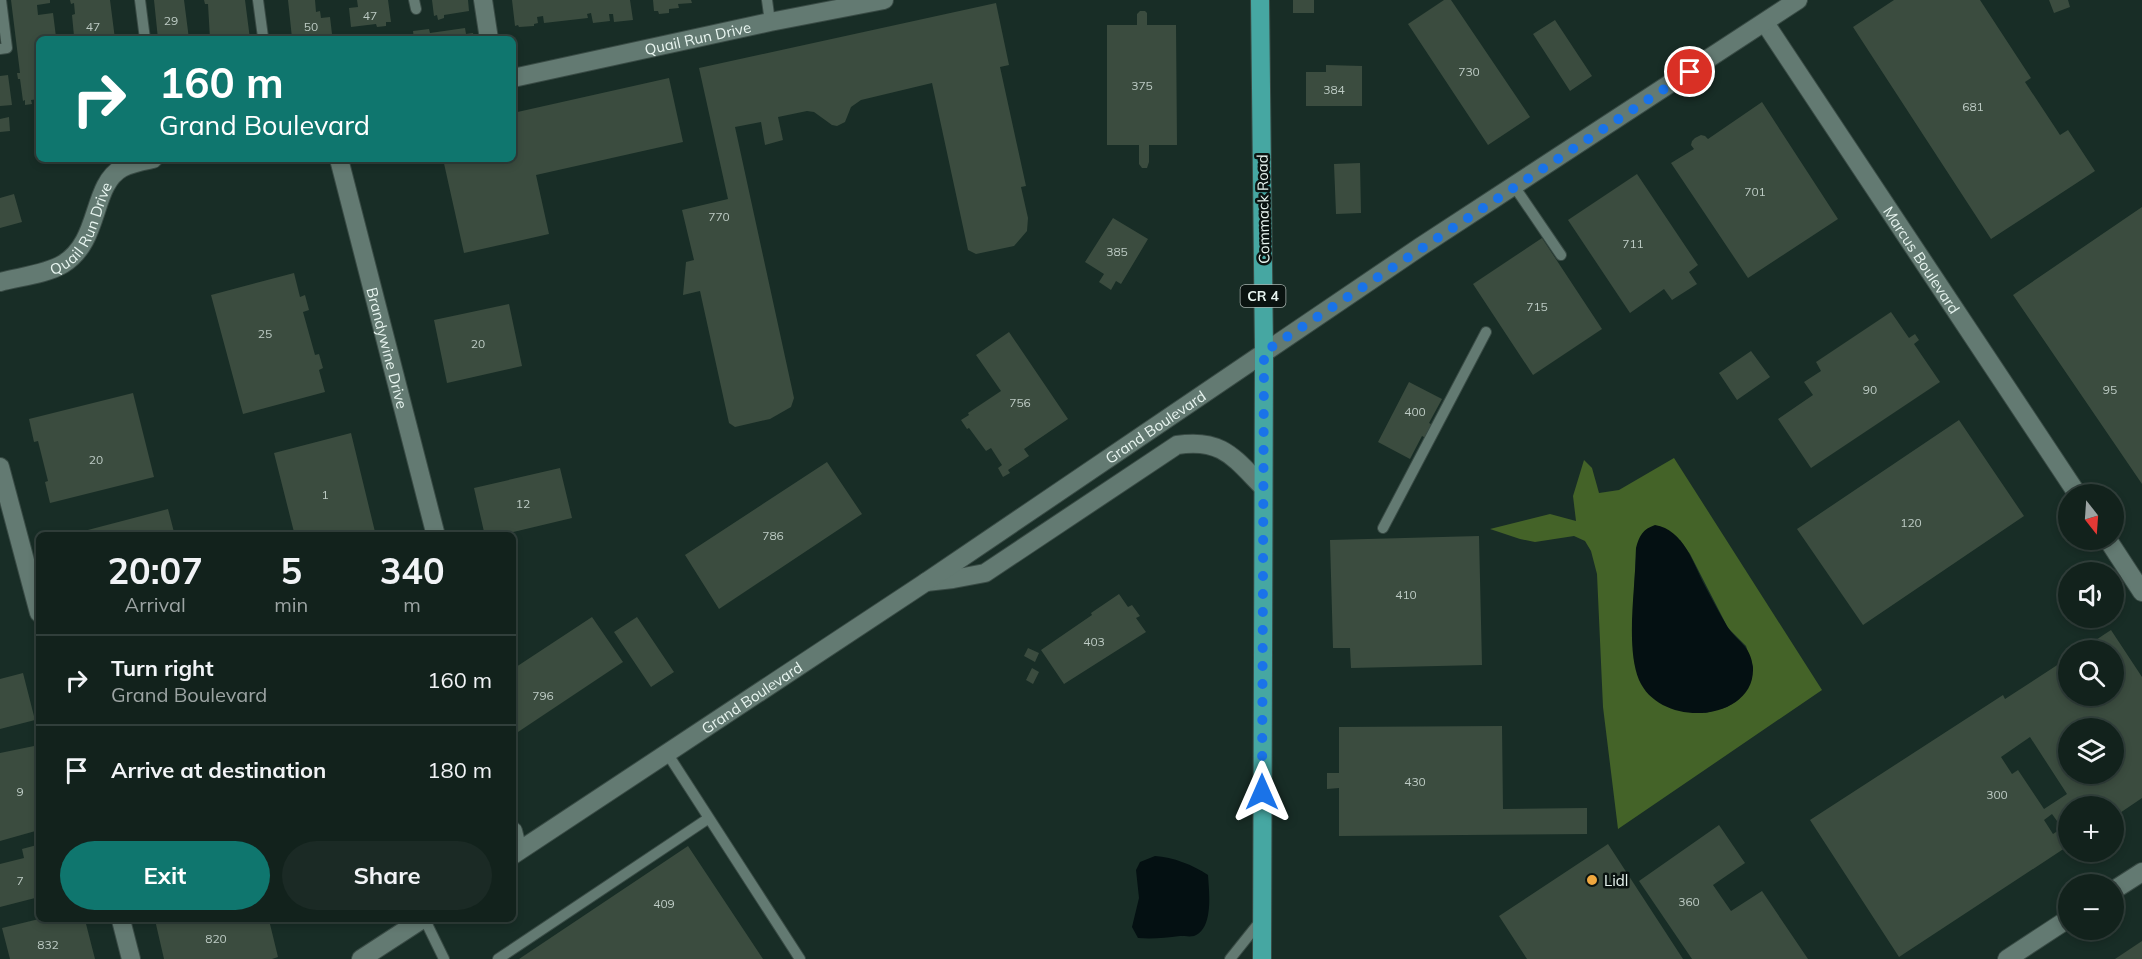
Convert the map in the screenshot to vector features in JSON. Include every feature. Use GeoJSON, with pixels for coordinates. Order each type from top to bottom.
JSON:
{"type":"FeatureCollection","features":[{"type":"Feature","properties":{"kind":"main road","name":"Commack Road"},"geometry":{"type":"LineString","coordinates":[[1260,0],[1264,352],[1262,959]]}},
{"type":"Feature","properties":{"kind":"street"},"geometry":{"type":"LineString","coordinates":[[483,0],[489,36]]}},
{"type":"Feature","properties":{"kind":"street","name":"Grand Boulevard"},"geometry":{"type":"LineString","coordinates":[[516,853],[926,582],[1264,352],[1798,0]]}},
{"type":"Feature","properties":{"kind":"street","name":"Quail Run Drive"},"geometry":{"type":"LineString","coordinates":[[516,77],[871,1]]}},
{"type":"Feature","properties":{"kind":"street","name":"Marcus Boulevard"},"geometry":{"type":"LineString","coordinates":[[1765,23],[2071,484]]}},
{"type":"Feature","properties":{"kind":"street","name":"Quail Run Drive"},"geometry":{"type":"LineString","coordinates":[[0,282],[63,264],[87,237],[95,218],[101,193],[111,176],[122,168],[143,162]]}},
{"type":"Feature","properties":{"kind":"street","name":"Brandywine Drive"},"geometry":{"type":"LineString","coordinates":[[340,162],[435,532]]}},
{"type":"Feature","properties":{"kind":"street"},"geometry":{"type":"LineString","coordinates":[[926,582],[985,573],[1177,445],[1190,443],[1217,447],[1228,453],[1263,487]]}},
{"type":"Feature","properties":{"kind":"street"},"geometry":{"type":"LineString","coordinates":[[0,467],[36,602]]}},
{"type":"Feature","properties":{"kind":"street"},"geometry":{"type":"LineString","coordinates":[[2115,550],[2142,592]]}},
{"type":"Feature","properties":{"kind":"street"},"geometry":{"type":"LineString","coordinates":[[2124,884],[2142,872]]}},
{"type":"Feature","properties":{"kind":"street"},"geometry":{"type":"LineString","coordinates":[[122,922],[131,959]]}},
{"type":"Feature","properties":{"kind":"street"},"geometry":{"type":"LineString","coordinates":[[361,959],[420,922]]}},
{"type":"Feature","properties":{"kind":"street"},"geometry":{"type":"LineString","coordinates":[[2007,959],[2058,926]]}},
{"type":"Feature","properties":{"kind":"lane"},"geometry":{"type":"LineString","coordinates":[[0,49],[7,48],[1,0]]}},
{"type":"Feature","properties":{"kind":"lane"},"geometry":{"type":"LineString","coordinates":[[140,0],[145,36]]}},
{"type":"Feature","properties":{"kind":"lane"},"geometry":{"type":"LineString","coordinates":[[258,0],[263,36]]}},
{"type":"Feature","properties":{"kind":"lane"},"geometry":{"type":"LineString","coordinates":[[766,0],[770,22]]}},
{"type":"Feature","properties":{"kind":"lane"},"geometry":{"type":"LineString","coordinates":[[1514,186],[1561,255]]}},
{"type":"Feature","properties":{"kind":"lane"},"geometry":{"type":"LineString","coordinates":[[1383,528],[1486,332]]}},
{"type":"Feature","properties":{"kind":"lane"},"geometry":{"type":"LineString","coordinates":[[667,753],[800,959]]}},
{"type":"Feature","properties":{"kind":"lane"},"geometry":{"type":"LineString","coordinates":[[498,959],[709,818]]}},
{"type":"Feature","properties":{"kind":"lane"},"geometry":{"type":"LineString","coordinates":[[1230,959],[1262,919]]}},
{"type":"Feature","properties":{"kind":"lane"},"geometry":{"type":"LineString","coordinates":[[424,922],[444,959]]}},
{"type":"Feature","properties":{"kind":"green space"},"geometry":{"type":"Polygon","coordinates":[[[1674,458],[1822,690],[1618,829],[1603,707],[1597,574],[1591,551],[1585,541],[1574,536],[1535,542],[1490,529],[1550,514],[1576,521],[1573,496],[1584,460],[1592,468],[1599,493],[1619,490],[1674,458]],[[1680,540],[1636,548],[1632,637],[1640,681],[1705,713],[1727,707],[1738,700],[1750,684],[1753,667],[1746,646],[1728,628],[1690,554],[1680,540]]]}},
{"type":"Feature","properties":{"kind":"shaded area"},"geometry":{"type":"Polygon","coordinates":[[[1655,525],[1665,528],[1680,540],[1692,558],[1727,626],[1750,654],[1753,668],[1750,686],[1739,699],[1724,708],[1705,713],[1685,712],[1666,707],[1650,696],[1639,680],[1635,666],[1632,633],[1636,548],[1642,534],[1655,525]]]}},
{"type":"Feature","properties":{"kind":"shaded area"},"geometry":{"type":"Polygon","coordinates":[[[1155,856],[1183,862],[1208,875],[1207,918],[1205,926],[1194,936],[1138,938],[1132,927],[1139,898],[1136,870],[1140,862],[1155,856]]]}},
{"type":"Feature","properties":{"kind":"building"},"geometry":{"type":"Polygon","coordinates":[[[11,0],[50,0],[50,3],[37,5],[38,15],[53,13],[56,36],[36,36],[36,99],[31,100],[32,104],[25,105],[25,100],[23,101],[17,73],[20,73],[11,0]]]}},
{"type":"Feature","properties":{"kind":"building"},"geometry":{"type":"Polygon","coordinates":[[[70,0],[110,0],[115,36],[74,36],[72,15],[75,14],[74,3],[71,4],[70,0]]]}},
{"type":"Feature","properties":{"kind":"building"},"geometry":{"type":"Polygon","coordinates":[[[154,0],[184,0],[189,36],[158,36],[154,0]]]}},
{"type":"Feature","properties":{"kind":"building"},"geometry":{"type":"Polygon","coordinates":[[[204,0],[245,0],[250,36],[210,36],[208,4],[205,4],[204,0]]]}},
{"type":"Feature","properties":{"kind":"building"},"geometry":{"type":"Polygon","coordinates":[[[288,0],[315,0],[316,12],[320,11],[321,18],[330,17],[332,34],[292,36],[288,0]]]}},
{"type":"Feature","properties":{"kind":"building"},"geometry":{"type":"Polygon","coordinates":[[[357,0],[388,0],[391,22],[386,22],[386,26],[377,27],[376,24],[351,27],[349,8],[358,7],[357,0]]]}},
{"type":"Feature","properties":{"kind":"building"},"geometry":{"type":"Polygon","coordinates":[[[432,0],[468,0],[469,11],[444,15],[444,18],[438,20],[437,15],[434,16],[432,0]]]}},
{"type":"Feature","properties":{"kind":"building"},"geometry":{"type":"Polygon","coordinates":[[[512,0],[630,0],[633,20],[614,22],[613,14],[609,14],[610,21],[593,23],[591,13],[587,14],[588,18],[544,23],[543,16],[537,17],[538,23],[534,26],[519,27],[515,26],[512,0]]]}},
{"type":"Feature","properties":{"kind":"building"},"geometry":{"type":"Polygon","coordinates":[[[653,0],[691,0],[692,3],[678,4],[679,8],[669,9],[669,13],[659,14],[658,11],[654,11],[653,0]]]}},
{"type":"Feature","properties":{"kind":"building"},"geometry":{"type":"Polygon","coordinates":[[[1293,0],[1314,0],[1314,13],[1293,13],[1293,0]]]}},
{"type":"Feature","properties":{"kind":"building"},"geometry":{"type":"Polygon","coordinates":[[[1444,0],[1451,0],[1530,117],[1488,145],[1408,24],[1444,0]]]}},
{"type":"Feature","properties":{"kind":"building"},"geometry":{"type":"Polygon","coordinates":[[[1894,0],[1980,0],[2031,78],[2025,82],[2060,135],[2068,130],[2095,171],[1991,239],[1853,27],[1894,0]]]}},
{"type":"Feature","properties":{"kind":"building"},"geometry":{"type":"Polygon","coordinates":[[[2049,0],[2068,0],[2070,7],[2054,13],[2049,0]]]}},
{"type":"Feature","properties":{"kind":"building"},"geometry":{"type":"Polygon","coordinates":[[[996,3],[1009,65],[1000,67],[1026,186],[1021,187],[1028,218],[1027,231],[1014,246],[976,254],[968,250],[932,83],[861,100],[851,107],[845,122],[837,126],[814,112],[807,111],[778,117],[783,140],[765,145],[761,122],[735,127],[794,398],[791,407],[770,419],[735,427],[729,423],[700,291],[683,295],[686,262],[694,260],[682,210],[728,199],[699,68],[996,3]]]}},
{"type":"Feature","properties":{"kind":"building"},"geometry":{"type":"Polygon","coordinates":[[[1140,11],[1147,13],[1147,25],[1176,25],[1177,145],[1149,145],[1147,168],[1142,168],[1139,164],[1139,145],[1107,145],[1107,25],[1137,25],[1137,14],[1140,11]]]}},
{"type":"Feature","properties":{"kind":"building"},"geometry":{"type":"Polygon","coordinates":[[[1555,20],[1592,76],[1570,91],[1533,34],[1555,20]]]}},
{"type":"Feature","properties":{"kind":"building"},"geometry":{"type":"Polygon","coordinates":[[[465,28],[466,34],[473,33],[474,36],[414,36],[413,31],[429,29],[430,33],[465,28]]]}},
{"type":"Feature","properties":{"kind":"building"},"geometry":{"type":"Polygon","coordinates":[[[1326,65],[1362,66],[1362,106],[1306,106],[1306,72],[1326,72],[1326,65]]]}},
{"type":"Feature","properties":{"kind":"building"},"geometry":{"type":"Polygon","coordinates":[[[8,75],[12,105],[0,106],[0,76],[8,75]]]}},
{"type":"Feature","properties":{"kind":"building"},"geometry":{"type":"Polygon","coordinates":[[[669,78],[683,142],[536,175],[549,234],[464,253],[444,162],[516,162],[516,112],[669,78]]]}},
{"type":"Feature","properties":{"kind":"building"},"geometry":{"type":"Polygon","coordinates":[[[1762,102],[1838,219],[1748,278],[1671,163],[1694,149],[1691,145],[1695,138],[1701,135],[1708,139],[1762,102]]]}},
{"type":"Feature","properties":{"kind":"building"},"geometry":{"type":"Polygon","coordinates":[[[9,117],[10,131],[0,132],[0,119],[9,117]]]}},
{"type":"Feature","properties":{"kind":"building"},"geometry":{"type":"Polygon","coordinates":[[[1360,163],[1361,213],[1336,214],[1334,164],[1360,163]]]}},
{"type":"Feature","properties":{"kind":"building"},"geometry":{"type":"Polygon","coordinates":[[[1637,174],[1698,265],[1689,272],[1697,284],[1672,300],[1664,289],[1630,313],[1568,220],[1637,174]]]}},
{"type":"Feature","properties":{"kind":"building"},"geometry":{"type":"Polygon","coordinates":[[[14,194],[22,222],[0,228],[0,198],[14,194]]]}},
{"type":"Feature","properties":{"kind":"building"},"geometry":{"type":"Polygon","coordinates":[[[2142,207],[2142,484],[2013,295],[2142,207]]]}},
{"type":"Feature","properties":{"kind":"building"},"geometry":{"type":"Polygon","coordinates":[[[1113,218],[1148,239],[1121,284],[1116,281],[1111,290],[1099,282],[1104,274],[1085,262],[1113,218]]]}},
{"type":"Feature","properties":{"kind":"building"},"geometry":{"type":"Polygon","coordinates":[[[1542,238],[1602,329],[1533,375],[1473,284],[1542,238]]]}},
{"type":"Feature","properties":{"kind":"building"},"geometry":{"type":"Polygon","coordinates":[[[294,273],[300,297],[305,295],[309,310],[303,312],[315,355],[319,354],[323,368],[319,370],[325,392],[243,414],[211,295],[294,273]]]}},
{"type":"Feature","properties":{"kind":"building"},"geometry":{"type":"Polygon","coordinates":[[[509,304],[522,366],[447,383],[434,320],[509,304]]]}},
{"type":"Feature","properties":{"kind":"building"},"geometry":{"type":"Polygon","coordinates":[[[1891,312],[1909,338],[1915,334],[1919,340],[1914,344],[1940,382],[1811,468],[1778,419],[1813,395],[1804,382],[1821,371],[1816,362],[1891,312]]]}},
{"type":"Feature","properties":{"kind":"building"},"geometry":{"type":"Polygon","coordinates":[[[1009,332],[1068,419],[1024,449],[1029,456],[1008,470],[1010,473],[1003,477],[998,468],[1002,465],[991,448],[986,451],[961,420],[1001,391],[976,355],[1009,332]]]}},
{"type":"Feature","properties":{"kind":"building"},"geometry":{"type":"Polygon","coordinates":[[[1751,351],[1770,377],[1737,400],[1719,373],[1751,351]]]}},
{"type":"Feature","properties":{"kind":"building"},"geometry":{"type":"Polygon","coordinates":[[[1409,382],[1442,399],[1429,423],[1441,429],[1434,442],[1422,436],[1410,459],[1378,442],[1409,382]]]}},
{"type":"Feature","properties":{"kind":"building"},"geometry":{"type":"Polygon","coordinates":[[[133,393],[154,477],[50,503],[45,482],[48,481],[38,441],[34,442],[29,419],[133,393]]]}},
{"type":"Feature","properties":{"kind":"building"},"geometry":{"type":"Polygon","coordinates":[[[1959,420],[2024,516],[1863,625],[1797,529],[1959,420]]]}},
{"type":"Feature","properties":{"kind":"building"},"geometry":{"type":"Polygon","coordinates":[[[351,433],[375,532],[294,532],[274,453],[351,433]]]}},
{"type":"Feature","properties":{"kind":"building"},"geometry":{"type":"Polygon","coordinates":[[[827,462],[862,514],[719,609],[685,555],[827,462]]]}},
{"type":"Feature","properties":{"kind":"building"},"geometry":{"type":"Polygon","coordinates":[[[560,468],[572,518],[513,532],[484,532],[474,488],[560,468]]]}},
{"type":"Feature","properties":{"kind":"building"},"geometry":{"type":"Polygon","coordinates":[[[168,509],[174,532],[84,532],[168,509]]]}},
{"type":"Feature","properties":{"kind":"building"},"geometry":{"type":"Polygon","coordinates":[[[1479,536],[1482,665],[1351,668],[1350,648],[1333,648],[1330,540],[1479,536]]]}},
{"type":"Feature","properties":{"kind":"building"},"geometry":{"type":"Polygon","coordinates":[[[1119,594],[1128,607],[1132,605],[1140,616],[1136,618],[1146,632],[1064,684],[1041,650],[1119,594]]]}},
{"type":"Feature","properties":{"kind":"building"},"geometry":{"type":"Polygon","coordinates":[[[592,617],[623,662],[518,732],[516,727],[516,667],[592,617]]]}},
{"type":"Feature","properties":{"kind":"building"},"geometry":{"type":"Polygon","coordinates":[[[637,617],[674,672],[651,687],[614,632],[637,617]]]}},
{"type":"Feature","properties":{"kind":"building"},"geometry":{"type":"Polygon","coordinates":[[[2111,630],[2118,640],[2096,640],[2111,630]]]}},
{"type":"Feature","properties":{"kind":"building"},"geometry":{"type":"Polygon","coordinates":[[[1028,648],[1039,653],[1035,662],[1024,656],[1028,648]]]}},
{"type":"Feature","properties":{"kind":"building"},"geometry":{"type":"Polygon","coordinates":[[[2124,650],[2142,677],[2142,798],[2124,810],[2124,796],[2064,796],[2067,794],[2061,784],[2124,784],[2124,718],[2058,718],[2058,780],[2030,737],[2001,757],[2012,774],[2018,770],[2044,809],[2058,800],[2058,822],[2052,814],[2044,820],[2053,834],[2058,831],[2058,853],[1899,957],[1810,820],[2003,695],[2005,699],[2058,665],[2058,706],[2124,706],[2124,650]]]}},
{"type":"Feature","properties":{"kind":"building"},"geometry":{"type":"Polygon","coordinates":[[[1032,668],[1039,672],[1033,684],[1026,680],[1032,668]]]}},
{"type":"Feature","properties":{"kind":"building"},"geometry":{"type":"Polygon","coordinates":[[[23,673],[35,720],[0,729],[0,679],[23,673]]]}},
{"type":"Feature","properties":{"kind":"building"},"geometry":{"type":"Polygon","coordinates":[[[1502,726],[1503,809],[1587,808],[1587,834],[1339,836],[1339,788],[1327,789],[1327,773],[1339,773],[1339,727],[1502,726]]]}},
{"type":"Feature","properties":{"kind":"building"},"geometry":{"type":"Polygon","coordinates":[[[36,746],[36,831],[0,841],[0,753],[36,746]]]}},
{"type":"Feature","properties":{"kind":"building"},"geometry":{"type":"Polygon","coordinates":[[[1719,825],[1745,863],[1713,885],[1731,911],[1762,891],[1808,959],[1692,959],[1639,881],[1719,825]]]}},
{"type":"Feature","properties":{"kind":"building","name":"Lidl"},"geometry":{"type":"Polygon","coordinates":[[[1608,844],[1683,959],[1527,959],[1499,916],[1608,844]]]}},
{"type":"Feature","properties":{"kind":"building"},"geometry":{"type":"Polygon","coordinates":[[[36,845],[36,898],[0,907],[0,864],[24,858],[22,849],[36,845]]]}},
{"type":"Feature","properties":{"kind":"building"},"geometry":{"type":"Polygon","coordinates":[[[688,846],[763,959],[519,959],[688,846]]]}},
{"type":"Feature","properties":{"kind":"building"},"geometry":{"type":"Polygon","coordinates":[[[36,920],[36,922],[86,922],[95,959],[10,959],[2,928],[36,920]]]}},
{"type":"Feature","properties":{"kind":"building"},"geometry":{"type":"Polygon","coordinates":[[[155,922],[269,922],[278,957],[272,959],[164,959],[155,922]]]}},
{"type":"Feature","properties":{"kind":"building"},"geometry":{"type":"Polygon","coordinates":[[[2142,941],[2142,959],[2115,959],[2142,941]]]}},
{"type":"Feature","properties":{"kind":"place","name":"Lidl"},"geometry":{"type":"Point","coordinates":[1592,880]}},
{"type":"Feature","properties":{"kind":"route"},"geometry":{"type":"LineString","coordinates":[[1262,792],[1264,352],[1690,72]]}}]}
